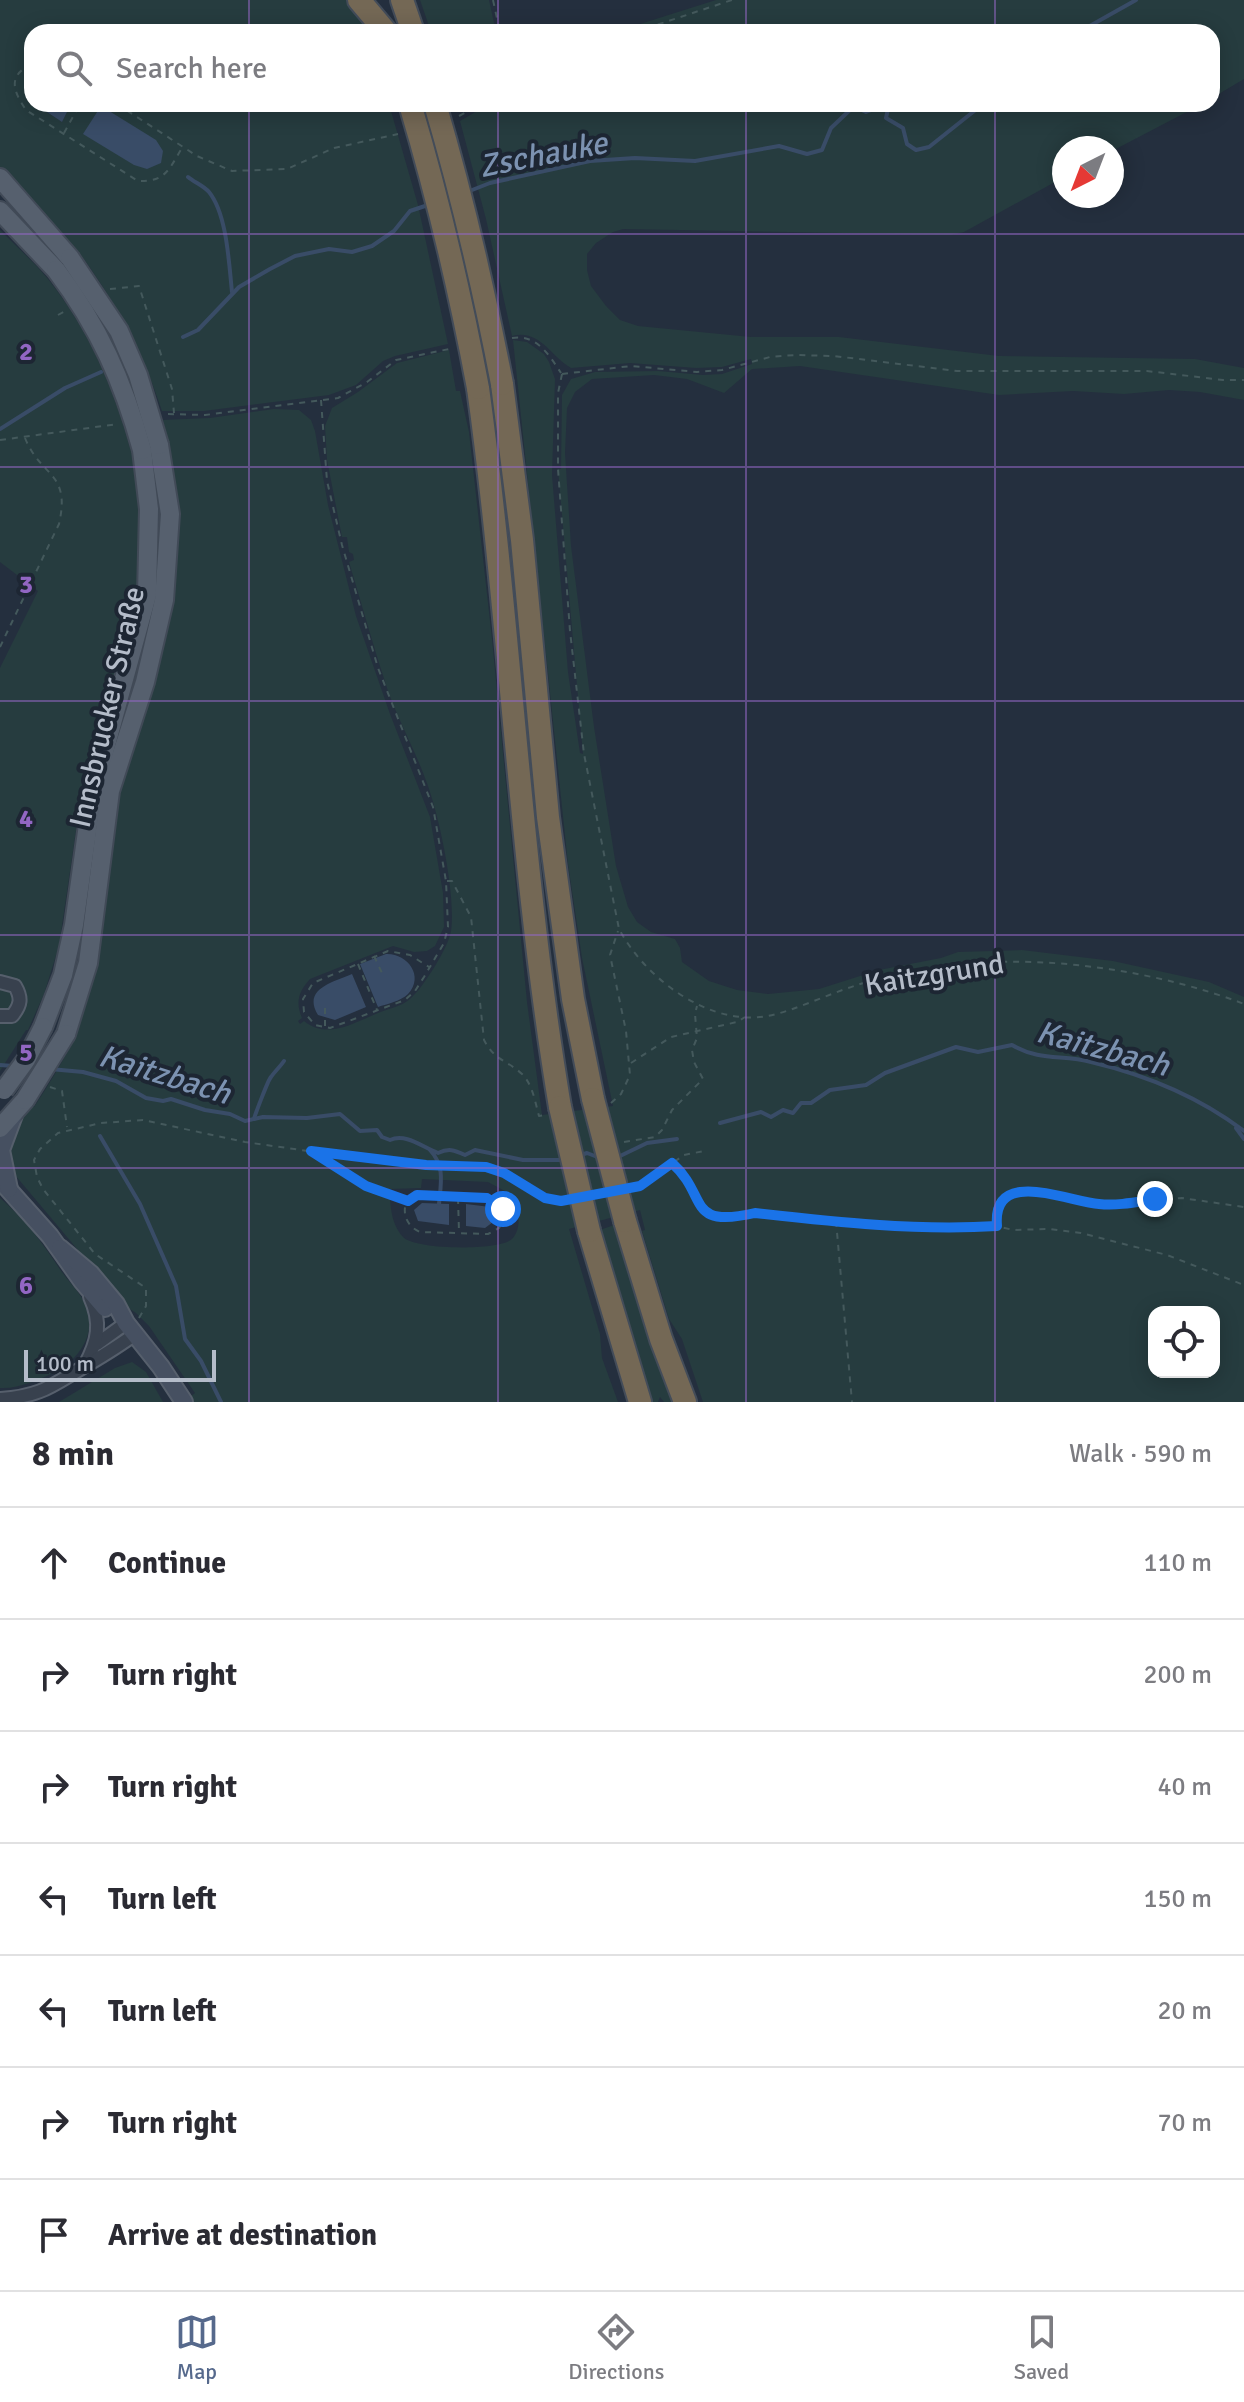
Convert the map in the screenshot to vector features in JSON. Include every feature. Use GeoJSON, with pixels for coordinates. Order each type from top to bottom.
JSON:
{"type":"FeatureCollection","features":[{"type":"Feature","properties":{"kind":"highway"},"geometry":{"type":"LineString","coordinates":[[359,0],[379,24]]}},
{"type":"Feature","properties":{"kind":"highway"},"geometry":{"type":"LineString","coordinates":[[376,0],[384,24]]}},
{"type":"Feature","properties":{"kind":"highway"},"geometry":{"type":"LineString","coordinates":[[402,0],[410,24]]}},
{"type":"Feature","properties":{"kind":"highway"},"geometry":{"type":"LineString","coordinates":[[412,112],[435,189],[478,388],[498,540],[520,798],[543,1004],[560,1107],[589,1231],[640,1402]]}},
{"type":"Feature","properties":{"kind":"highway"},"geometry":{"type":"LineString","coordinates":[[437,112],[456,174],[485,296],[502,384],[522,540],[548,817],[573,999],[625,1221],[661,1339],[685,1402]]}},
{"type":"Feature","properties":{"kind":"main road","name":"Innsbrucker Straße"},"geometry":{"type":"LineString","coordinates":[[0,178],[70,258],[119,331],[138,375],[150,448],[147,595],[92,796],[74,925],[63,975],[43,1027],[26,1060],[2,1092]]}},
{"type":"Feature","properties":{"kind":"main road","name":"Innsbrucker Straße"},"geometry":{"type":"LineString","coordinates":[[0,211],[56,270],[100,336],[150,448],[170,514],[164,600],[145,682],[110,791],[88,963],[66,1034],[20,1105],[0,1128]]}},
{"type":"Feature","properties":{"kind":"main road"},"geometry":{"type":"LineString","coordinates":[[20,1105],[1,1150],[3,1186],[60,1248],[91,1274],[116,1304],[184,1402]]}},
{"type":"Feature","properties":{"kind":"main road"},"geometry":{"type":"LineString","coordinates":[[60,1248],[82,1281],[107,1309],[130,1328]]}},
{"type":"Feature","properties":{"kind":"street"},"geometry":{"type":"LineString","coordinates":[[0,982],[15,986],[20,996],[19,1007],[12,1016],[0,1016]]}},
{"type":"Feature","properties":{"kind":"street"},"geometry":{"type":"LineString","coordinates":[[82,1281],[97,1313],[97,1344],[85,1365]]}},
{"type":"Feature","properties":{"kind":"street"},"geometry":{"type":"LineString","coordinates":[[97,1344],[130,1328]]}},
{"type":"Feature","properties":{"kind":"street"},"geometry":{"type":"LineString","coordinates":[[0,1399],[36,1394],[54,1387],[85,1365],[107,1355],[130,1328]]}},
{"type":"Feature","properties":{"kind":"path"},"geometry":{"type":"LineString","coordinates":[[493,0],[498,24]]}},
{"type":"Feature","properties":{"kind":"path"},"geometry":{"type":"LineString","coordinates":[[659,24],[732,0]]}},
{"type":"Feature","properties":{"kind":"path"},"geometry":{"type":"LineString","coordinates":[[24,68],[16,78],[15,93],[24,107]]}},
{"type":"Feature","properties":{"kind":"path"},"geometry":{"type":"LineString","coordinates":[[29,112],[138,181],[162,177],[183,147]]}},
{"type":"Feature","properties":{"kind":"path"},"geometry":{"type":"LineString","coordinates":[[63,134],[75,112]]}},
{"type":"Feature","properties":{"kind":"path"},"geometry":{"type":"LineString","coordinates":[[129,112],[197,156],[232,171],[287,169],[334,148],[398,134]]}},
{"type":"Feature","properties":{"kind":"path"},"geometry":{"type":"LineString","coordinates":[[459,116],[466,112]]}},
{"type":"Feature","properties":{"kind":"path"},"geometry":{"type":"LineString","coordinates":[[107,290],[139,286],[172,389],[174,414]]}},
{"type":"Feature","properties":{"kind":"path"},"geometry":{"type":"LineString","coordinates":[[58,315],[69,308]]}},
{"type":"Feature","properties":{"kind":"path"},"geometry":{"type":"LineString","coordinates":[[512,338],[522,337],[536,343],[562,374],[558,393],[558,469],[570,631],[584,754],[619,929],[627,946],[654,975],[680,996],[715,1011],[747,1017]]}},
{"type":"Feature","properties":{"kind":"path"},"geometry":{"type":"LineString","coordinates":[[162,414],[205,415],[338,398],[355,390],[396,360],[449,349]]}},
{"type":"Feature","properties":{"kind":"path"},"geometry":{"type":"LineString","coordinates":[[562,374],[631,366],[697,372],[722,370],[770,357],[795,355],[834,356],[957,371],[1147,371],[1244,380]]}},
{"type":"Feature","properties":{"kind":"path"},"geometry":{"type":"LineString","coordinates":[[321,400],[327,481],[342,545],[378,668],[433,807],[446,881],[447,936],[429,967],[410,997],[325,1028],[315,1025],[304,1012],[303,999],[313,983],[374,956],[388,951],[402,952],[429,967]]}},
{"type":"Feature","properties":{"kind":"path"},"geometry":{"type":"LineString","coordinates":[[0,440],[123,423]]}},
{"type":"Feature","properties":{"kind":"path"},"geometry":{"type":"LineString","coordinates":[[0,647],[59,524],[64,501],[58,480],[31,453],[25,438]]}},
{"type":"Feature","properties":{"kind":"path"},"geometry":{"type":"LineString","coordinates":[[446,881],[452,881],[471,917],[484,1040],[491,1054],[523,1075],[533,1092],[539,1116]]}},
{"type":"Feature","properties":{"kind":"path"},"geometry":{"type":"LineString","coordinates":[[600,1104],[621,1094],[630,1075],[610,955],[619,929]]}},
{"type":"Feature","properties":{"kind":"path"},"geometry":{"type":"LineString","coordinates":[[374,956],[382,973]]}},
{"type":"Feature","properties":{"kind":"path","name":"Kaitzgrund"},"geometry":{"type":"LineString","coordinates":[[747,1017],[768,1016],[859,984],[926,970],[1015,960],[1074,964],[1120,972],[1212,993],[1244,1004]]}},
{"type":"Feature","properties":{"kind":"path"},"geometry":{"type":"LineString","coordinates":[[358,963],[377,1011]]}},
{"type":"Feature","properties":{"kind":"path"},"geometry":{"type":"LineString","coordinates":[[624,1142],[655,1137],[672,1110],[703,1079],[692,1050],[697,1038],[695,1014],[698,1004]]}},
{"type":"Feature","properties":{"kind":"path"},"geometry":{"type":"LineString","coordinates":[[325,1008],[325,1028]]}},
{"type":"Feature","properties":{"kind":"path"},"geometry":{"type":"LineString","coordinates":[[630,1064],[671,1037],[747,1017]]}},
{"type":"Feature","properties":{"kind":"path"},"geometry":{"type":"LineString","coordinates":[[130,1328],[146,1306],[146,1288],[95,1254],[56,1208],[37,1177],[34,1160],[40,1149],[58,1133],[68,1129],[143,1120],[245,1142],[426,1165],[486,1167],[504,1173],[545,1198],[561,1201],[573,1198]]}},
{"type":"Feature","properties":{"kind":"path"},"geometry":{"type":"LineString","coordinates":[[311,1151],[366,1186],[408,1201]]}},
{"type":"Feature","properties":{"kind":"path"},"geometry":{"type":"LineString","coordinates":[[626,1189],[640,1186],[684,1155],[704,1151]]}},
{"type":"Feature","properties":{"kind":"path"},"geometry":{"type":"LineString","coordinates":[[672,1163],[686,1175],[697,1203],[706,1213],[718,1218],[755,1213],[918,1228],[997,1226],[1013,1230],[1050,1229],[1081,1233],[1167,1255],[1244,1285]]}},
{"type":"Feature","properties":{"kind":"path"},"geometry":{"type":"LineString","coordinates":[[997,1226],[998,1210],[1020,1191],[1047,1192],[1098,1204],[1182,1198],[1244,1207]]}},
{"type":"Feature","properties":{"kind":"path"},"geometry":{"type":"LineString","coordinates":[[417,1195],[458,1197],[487,1198],[500,1205],[506,1215],[503,1222],[494,1231],[459,1233],[415,1230],[406,1217],[408,1201],[417,1195]]}},
{"type":"Feature","properties":{"kind":"path"},"geometry":{"type":"LineString","coordinates":[[458,1197],[459,1233]]}},
{"type":"Feature","properties":{"kind":"path"},"geometry":{"type":"LineString","coordinates":[[836,1220],[852,1402]]}},
{"type":"Feature","properties":{"kind":"green space"},"geometry":{"type":"Polygon","coordinates":[[[0,0],[350,0],[363,24],[24,24],[24,112],[47,112],[62,122],[67,112],[391,112],[418,205],[448,344],[383,361],[356,385],[329,395],[204,411],[162,411],[137,348],[91,270],[78,251],[75,253],[0,172],[0,0]]]}},
{"type":"Feature","properties":{"kind":"green space"},"geometry":{"type":"Polygon","coordinates":[[[420,0],[489,0],[494,24],[428,24],[420,0]]]}},
{"type":"Feature","properties":{"kind":"green space"},"geometry":{"type":"Polygon","coordinates":[[[716,0],[1244,0],[1244,79],[1220,93],[1220,24],[640,24],[716,0]]]}},
{"type":"Feature","properties":{"kind":"green space"},"geometry":{"type":"Polygon","coordinates":[[[475,112],[1187,112],[1124,145],[1124,136],[1052,136],[1052,184],[964,232],[949,235],[623,229],[596,243],[587,254],[587,270],[591,286],[606,306],[620,320],[638,326],[751,337],[839,337],[999,356],[1195,359],[1244,368],[1244,400],[1169,390],[1124,394],[1073,391],[999,395],[800,366],[752,369],[724,393],[687,379],[654,375],[592,379],[575,392],[567,408],[565,453],[571,546],[594,727],[616,866],[628,907],[637,922],[651,932],[675,939],[682,962],[709,981],[737,990],[768,994],[819,989],[879,970],[958,952],[1022,950],[1113,961],[1209,982],[1244,997],[1244,1402],[703,1402],[682,1339],[669,1319],[642,1231],[645,1230],[640,1210],[569,1229],[600,1334],[602,1358],[618,1402],[194,1402],[191,1396],[195,1393],[149,1326],[125,1306],[15,1175],[9,1155],[12,1139],[31,1105],[34,1107],[46,1089],[77,1034],[74,1031],[98,943],[118,793],[165,639],[175,577],[176,516],[163,420],[210,418],[274,409],[299,410],[311,420],[328,505],[356,616],[430,817],[443,893],[444,927],[435,946],[427,951],[414,952],[393,946],[310,979],[299,997],[302,1018],[298,1021],[322,1029],[341,1028],[400,1005],[416,993],[441,956],[451,931],[452,916],[442,838],[428,786],[388,691],[349,562],[354,560],[353,554],[349,552],[347,537],[342,537],[327,460],[325,426],[332,408],[397,363],[449,350],[456,391],[460,391],[469,432],[527,1002],[542,1115],[613,1106],[582,958],[568,864],[513,340],[527,342],[544,354],[555,379],[552,475],[568,672],[580,753],[583,754],[558,469],[561,469],[562,395],[571,379],[595,372],[658,371],[703,375],[722,374],[752,364],[751,359],[722,367],[630,363],[571,368],[530,336],[512,336],[460,121],[475,112]],[[422,1179],[421,1188],[390,1189],[394,1220],[403,1237],[439,1247],[491,1246],[512,1239],[518,1219],[516,1197],[488,1182],[422,1179]]]}},
{"type":"Feature","properties":{"kind":"green space"},"geometry":{"type":"Polygon","coordinates":[[[0,230],[63,298],[88,339],[108,383],[131,451],[134,451],[140,496],[141,571],[135,614],[96,735],[79,810],[59,946],[44,994],[28,1030],[0,1071],[0,668],[38,591],[0,562],[0,230]]]}},
{"type":"Feature","properties":{"kind":"green space"},"geometry":{"type":"Polygon","coordinates":[[[0,1198],[32,1231],[79,1294],[89,1313],[90,1323],[81,1350],[67,1364],[38,1380],[7,1388],[0,1388],[0,1198]]]}},
{"type":"Feature","properties":{"kind":"green space"},"geometry":{"type":"Polygon","coordinates":[[[614,1225],[651,1346],[673,1402],[664,1402],[660,1397],[658,1402],[648,1402],[600,1230],[614,1225]]]}},
{"type":"Feature","properties":{"kind":"green space"},"geometry":{"type":"Polygon","coordinates":[[[132,1362],[146,1372],[163,1402],[59,1402],[115,1368],[132,1362]]]}},
{"type":"Feature","properties":{"kind":"water"},"geometry":{"type":"Polygon","coordinates":[[[47,112],[67,112],[62,122],[47,112]]]}},
{"type":"Feature","properties":{"kind":"water"},"geometry":{"type":"Polygon","coordinates":[[[97,112],[111,112],[156,140],[163,151],[161,163],[147,169],[134,165],[83,134],[97,112]]]}},
{"type":"Feature","properties":{"kind":"water"},"geometry":{"type":"Polygon","coordinates":[[[386,954],[407,961],[415,980],[408,994],[378,1007],[360,964],[386,954]]]}},
{"type":"Feature","properties":{"kind":"water"},"geometry":{"type":"Polygon","coordinates":[[[352,974],[366,1007],[335,1020],[318,1015],[314,1006],[317,993],[352,974]]]}},
{"type":"Feature","properties":{"kind":"water"},"geometry":{"type":"Polygon","coordinates":[[[422,1203],[449,1204],[449,1225],[418,1221],[414,1210],[422,1203]]]}},
{"type":"Feature","properties":{"kind":"water"},"geometry":{"type":"Polygon","coordinates":[[[466,1204],[490,1207],[497,1214],[497,1219],[485,1228],[466,1226],[466,1204]]]}},
{"type":"Feature","properties":{"kind":"waterway","name":"Zschauke"},"geometry":{"type":"LineString","coordinates":[[1093,24],[1136,0]]}},
{"type":"Feature","properties":{"kind":"waterway","name":"Zschauke"},"geometry":{"type":"LineString","coordinates":[[467,192],[490,183],[590,161],[635,158],[695,161],[779,146],[807,154],[822,150],[831,128],[848,112]]}},
{"type":"Feature","properties":{"kind":"waterway","name":"Zschauke"},"geometry":{"type":"LineString","coordinates":[[887,112],[886,118],[903,128],[907,144],[916,150],[929,147],[973,112]]}},
{"type":"Feature","properties":{"kind":"waterway"},"geometry":{"type":"LineString","coordinates":[[188,177],[209,192],[220,213],[232,292]]}},
{"type":"Feature","properties":{"kind":"waterway","name":"Zschauke"},"geometry":{"type":"LineString","coordinates":[[183,337],[198,330],[239,287],[270,269],[295,256],[329,249],[352,252],[372,246],[394,231],[410,211],[428,205]]}},
{"type":"Feature","properties":{"kind":"waterway","name":"Zschauke"},"geometry":{"type":"LineString","coordinates":[[0,429],[65,388],[101,372]]}},
{"type":"Feature","properties":{"kind":"waterway","name":"Kaitzbach"},"geometry":{"type":"LineString","coordinates":[[720,1123],[761,1112],[771,1117],[783,1110],[793,1113],[801,1103],[811,1103],[830,1090],[866,1085],[885,1073],[956,1047],[978,1052],[1012,1045],[1033,1054],[1091,1062],[1132,1073],[1190,1098],[1244,1131]]}},
{"type":"Feature","properties":{"kind":"waterway"},"geometry":{"type":"LineString","coordinates":[[254,1119],[269,1080],[284,1061]]}},
{"type":"Feature","properties":{"kind":"waterway","name":"Kaitzbach"},"geometry":{"type":"LineString","coordinates":[[0,1065],[13,1066]]}},
{"type":"Feature","properties":{"kind":"waterway","name":"Kaitzbach"},"geometry":{"type":"LineString","coordinates":[[50,1069],[83,1072],[116,1081],[146,1098],[171,1099],[230,1114],[245,1121],[263,1117],[307,1118],[340,1114],[360,1131],[377,1130],[382,1137],[408,1139],[438,1153],[452,1150],[465,1155],[475,1150],[523,1160],[566,1160]]}},
{"type":"Feature","properties":{"kind":"waterway"},"geometry":{"type":"LineString","coordinates":[[1236,1128],[1244,1139]]}},
{"type":"Feature","properties":{"kind":"waterway"},"geometry":{"type":"LineString","coordinates":[[100,1136],[140,1204],[176,1286],[185,1339],[201,1361],[221,1402]]}},
{"type":"Feature","properties":{"kind":"waterway","name":"Kaitzbach"},"geometry":{"type":"LineString","coordinates":[[616,1158],[647,1143],[677,1139]]}},
{"type":"Feature","properties":{"kind":"waterway"},"geometry":{"type":"LineString","coordinates":[[430,1150],[440,1169],[439,1204]]}},
{"type":"Feature","properties":{"kind":"waterway","name":"Kaitzbach"},"geometry":{"type":"LineString","coordinates":[[578,1156],[587,1153],[600,1158]]}},
{"type":"Feature","properties":{"kind":"route"},"geometry":{"type":"LineString","coordinates":[[503,1209],[487,1198],[417,1195],[408,1201],[366,1186],[311,1151],[426,1165],[486,1167],[504,1173],[545,1198],[561,1201],[640,1186],[672,1163],[686,1175],[697,1203],[706,1213],[718,1218],[755,1213],[948,1229],[997,1226],[998,1210],[1010,1196],[1020,1191],[1047,1192],[1098,1204],[1128,1204],[1155,1199]]}}]}
